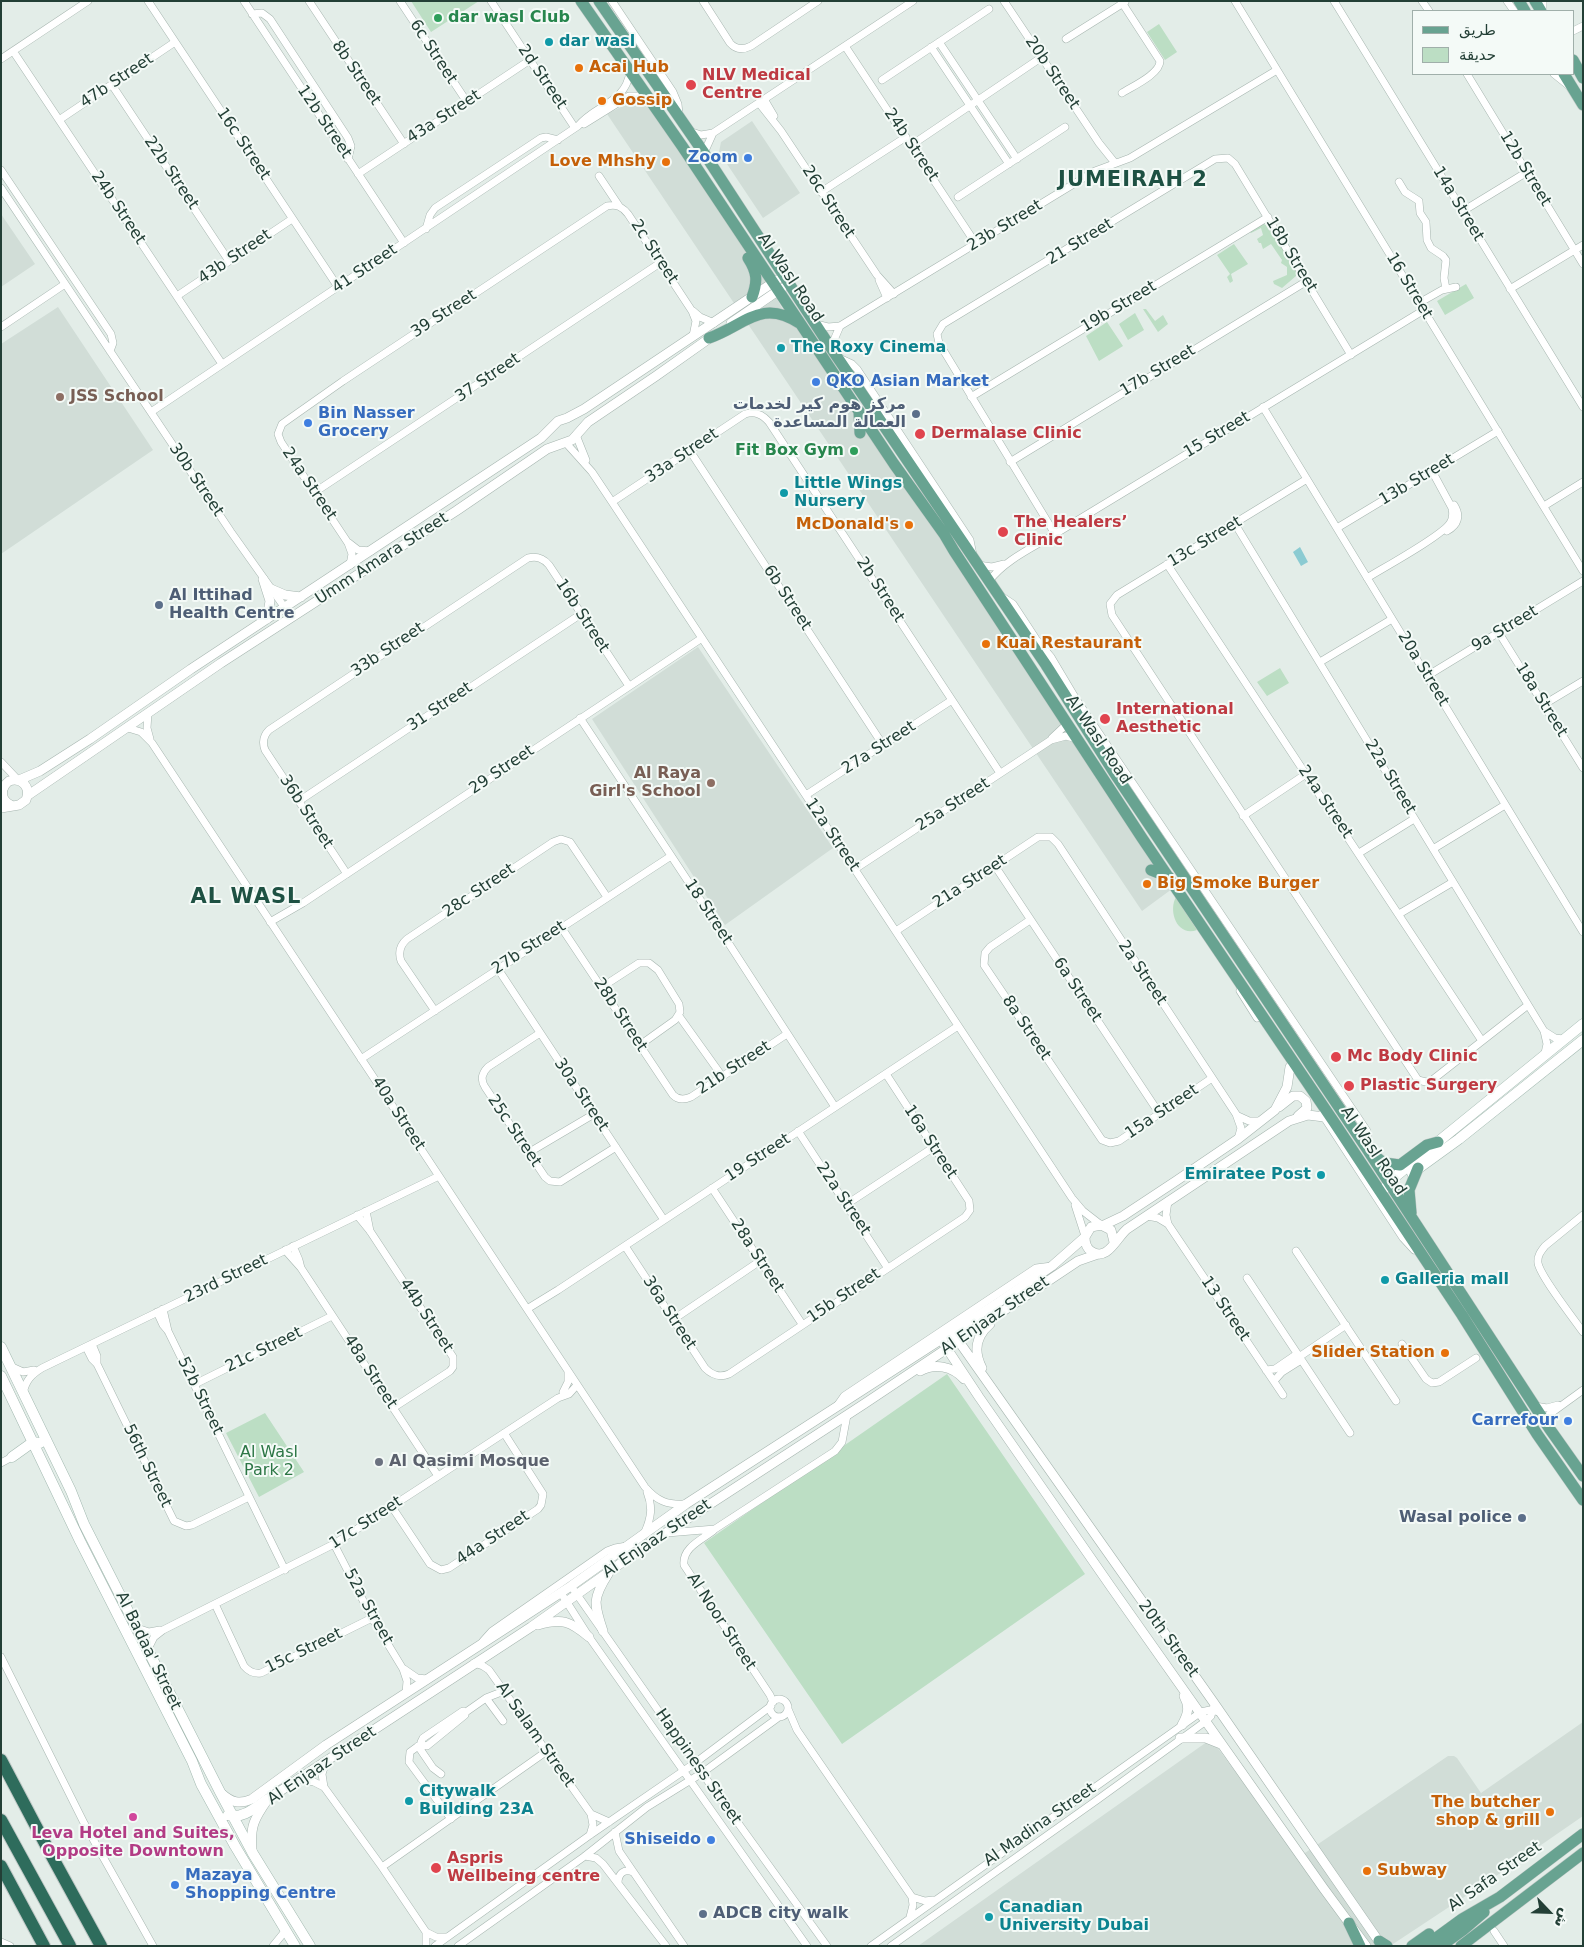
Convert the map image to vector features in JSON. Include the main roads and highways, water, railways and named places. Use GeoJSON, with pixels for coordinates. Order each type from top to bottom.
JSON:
{"type":"FeatureCollection","features":[{"type":"Feature","properties":{"kind":"highway"},"geometry":{"type":"LineString","coordinates":[[1,1760],[101,1946]]}},
{"type":"Feature","properties":{"kind":"highway"},"geometry":{"type":"LineString","coordinates":[[1,1820],[70,1946]]}},
{"type":"Feature","properties":{"kind":"highway"},"geometry":{"type":"LineString","coordinates":[[1,1866],[44,1946]]}},
{"type":"Feature","properties":{"kind":"main road","name":"Al Wasl Road"},"geometry":{"type":"LineString","coordinates":[[581,1],[742,234],[775,287],[859,409],[894,464],[944,534],[954,552],[1080,741],[1113,798],[1385,1189],[1425,1259],[1545,1445],[1583,1500]]}},
{"type":"Feature","properties":{"kind":"main road","name":"Al Wasl Road"},"geometry":{"type":"LineString","coordinates":[[603,2],[704,152],[831,348],[1046,665],[1117,777],[1202,895],[1366,1147],[1385,1189],[1413,1219],[1534,1406],[1583,1476]]}},
{"type":"Feature","properties":{"kind":"main road"},"geometry":{"type":"LineString","coordinates":[[1574,62],[1583,78]]}},
{"type":"Feature","properties":{"kind":"main road"},"geometry":{"type":"LineString","coordinates":[[1565,75],[1583,105]]}},
{"type":"Feature","properties":{"kind":"main road"},"geometry":{"type":"LineString","coordinates":[[742,234],[755,242],[776,273],[784,276]]}},
{"type":"Feature","properties":{"kind":"main road"},"geometry":{"type":"LineString","coordinates":[[742,234],[745,253],[754,267],[756,275],[756,284],[752,297]]}},
{"type":"Feature","properties":{"kind":"main road"},"geometry":{"type":"LineString","coordinates":[[709,338],[725,332],[753,316],[764,313],[782,315],[803,326]]}},
{"type":"Feature","properties":{"kind":"main road"},"geometry":{"type":"LineString","coordinates":[[859,409],[860,433]]}},
{"type":"Feature","properties":{"kind":"main road"},"geometry":{"type":"LineString","coordinates":[[944,534],[953,543],[977,577],[989,581]]}},
{"type":"Feature","properties":{"kind":"main road"},"geometry":{"type":"LineString","coordinates":[[1068,723],[1073,723],[1077,726],[1106,768],[1117,777]]}},
{"type":"Feature","properties":{"kind":"main road"},"geometry":{"type":"LineString","coordinates":[[1151,870],[1169,877]]}},
{"type":"Feature","properties":{"kind":"main road"},"geometry":{"type":"LineString","coordinates":[[1385,1189],[1438,1142],[1583,1024]]}},
{"type":"Feature","properties":{"kind":"main road"},"geometry":{"type":"LineString","coordinates":[[1385,1189],[1459,1139],[1583,1040]]}},
{"type":"Feature","properties":{"kind":"main road"},"geometry":{"type":"LineString","coordinates":[[1366,1147],[1384,1163],[1400,1164],[1427,1145],[1438,1142]]}},
{"type":"Feature","properties":{"kind":"main road"},"geometry":{"type":"LineString","coordinates":[[1413,1219],[1408,1198],[1409,1190],[1418,1168]]}},
{"type":"Feature","properties":{"kind":"main road"},"geometry":{"type":"LineString","coordinates":[[1462,1315],[1476,1329],[1534,1418],[1538,1421],[1544,1419]]}},
{"type":"Feature","properties":{"kind":"main road","name":"Al Badaa' Street"},"geometry":{"type":"LineString","coordinates":[[1,1347],[71,1491],[84,1524],[147,1652],[252,1852],[310,1946]]}},
{"type":"Feature","properties":{"kind":"main road","name":"Al Badaa' Street"},"geometry":{"type":"LineString","coordinates":[[1,1376],[80,1541],[192,1761],[201,1784],[230,1838],[295,1946]]}},
{"type":"Feature","properties":{"kind":"main road"},"geometry":{"type":"LineString","coordinates":[[42,1461],[32,1454],[23,1453],[12,1457],[34,1442],[42,1444],[60,1480],[71,1491]]}},
{"type":"Feature","properties":{"kind":"main road"},"geometry":{"type":"LineString","coordinates":[[1545,1445],[1554,1446],[1583,1486]]}},
{"type":"Feature","properties":{"kind":"main road"},"geometry":{"type":"LineString","coordinates":[[192,1761],[200,1771],[220,1808],[227,1814],[233,1816],[244,1814],[268,1799]]}},
{"type":"Feature","properties":{"kind":"main road","name":"Al Safa Street"},"geometry":{"type":"LineString","coordinates":[[1424,1946],[1462,1918],[1500,1897],[1583,1834]]}},
{"type":"Feature","properties":{"kind":"main road","name":"Al Safa Street"},"geometry":{"type":"LineString","coordinates":[[1461,1946],[1583,1853]]}},
{"type":"Feature","properties":{"kind":"main road"},"geometry":{"type":"LineString","coordinates":[[1441,1946],[1469,1925],[1500,1897]]}},
{"type":"Feature","properties":{"kind":"main road"},"geometry":{"type":"LineString","coordinates":[[1412,1946],[1443,1926],[1462,1918]]}},
{"type":"Feature","properties":{"kind":"main road"},"geometry":{"type":"LineString","coordinates":[[1349,1923],[1360,1946]]}},
{"type":"Feature","properties":{"kind":"water"},"geometry":{"type":"Polygon","coordinates":[[[1300,547],[1308,562],[1301,566],[1293,552],[1300,547]]]}},
{"type":"Feature","properties":{"kind":"place","name":"dar wasl Club"},"geometry":{"type":"Point","coordinates":[438,18]}},
{"type":"Feature","properties":{"kind":"place","name":"dar wasl"},"geometry":{"type":"Point","coordinates":[549,42]}},
{"type":"Feature","properties":{"kind":"place","name":"Acai Hub"},"geometry":{"type":"Point","coordinates":[579,68]}},
{"type":"Feature","properties":{"kind":"place","name":"NLV Medical Centre"},"geometry":{"type":"Point","coordinates":[691,85]}},
{"type":"Feature","properties":{"kind":"place","name":"Gossip"},"geometry":{"type":"Point","coordinates":[602,101]}},
{"type":"Feature","properties":{"kind":"place","name":"Zoom"},"geometry":{"type":"Point","coordinates":[748,158]}},
{"type":"Feature","properties":{"kind":"place","name":"Love Mhshy"},"geometry":{"type":"Point","coordinates":[666,162]}},
{"type":"Feature","properties":{"kind":"place","name":"The Roxy Cinema"},"geometry":{"type":"Point","coordinates":[781,348]}},
{"type":"Feature","properties":{"kind":"place","name":"QKO Asian Market"},"geometry":{"type":"Point","coordinates":[816,382]}},
{"type":"Feature","properties":{"kind":"place","name":"JSS School"},"geometry":{"type":"Point","coordinates":[60,397]}},
{"type":"Feature","properties":{"kind":"place","name":"مركز هوم كير لخدمات العمالة المساعدة"},"geometry":{"type":"Point","coordinates":[916,414]}},
{"type":"Feature","properties":{"kind":"place","name":"Bin Nasser Grocery"},"geometry":{"type":"Point","coordinates":[308,423]}},
{"type":"Feature","properties":{"kind":"place","name":"Dermalase Clinic"},"geometry":{"type":"Point","coordinates":[920,434]}},
{"type":"Feature","properties":{"kind":"place","name":"Fit Box Gym"},"geometry":{"type":"Point","coordinates":[854,451]}},
{"type":"Feature","properties":{"kind":"place","name":"Little Wings Nursery"},"geometry":{"type":"Point","coordinates":[784,493]}},
{"type":"Feature","properties":{"kind":"place","name":"McDonald's"},"geometry":{"type":"Point","coordinates":[909,525]}},
{"type":"Feature","properties":{"kind":"place","name":"The Healers’ Clinic"},"geometry":{"type":"Point","coordinates":[1003,532]}},
{"type":"Feature","properties":{"kind":"place","name":"Al Ittihad Health Centre"},"geometry":{"type":"Point","coordinates":[159,605]}},
{"type":"Feature","properties":{"kind":"place","name":"Kuai Restaurant"},"geometry":{"type":"Point","coordinates":[986,644]}},
{"type":"Feature","properties":{"kind":"place","name":"International Aesthetic"},"geometry":{"type":"Point","coordinates":[1105,719]}},
{"type":"Feature","properties":{"kind":"place","name":"Al Raya Girl's School"},"geometry":{"type":"Point","coordinates":[711,783]}},
{"type":"Feature","properties":{"kind":"place","name":"Big Smoke Burger"},"geometry":{"type":"Point","coordinates":[1147,884]}},
{"type":"Feature","properties":{"kind":"place","name":"Mc Body Clinic"},"geometry":{"type":"Point","coordinates":[1336,1057]}},
{"type":"Feature","properties":{"kind":"place","name":"Plastic Surgery"},"geometry":{"type":"Point","coordinates":[1349,1086]}},
{"type":"Feature","properties":{"kind":"place","name":"Emiratee Post"},"geometry":{"type":"Point","coordinates":[1321,1175]}},
{"type":"Feature","properties":{"kind":"place","name":"Galleria mall"},"geometry":{"type":"Point","coordinates":[1385,1280]}},
{"type":"Feature","properties":{"kind":"place","name":"Slider Station"},"geometry":{"type":"Point","coordinates":[1445,1353]}},
{"type":"Feature","properties":{"kind":"place","name":"Carrefour"},"geometry":{"type":"Point","coordinates":[1568,1421]}},
{"type":"Feature","properties":{"kind":"place","name":"Al Qasimi Mosque"},"geometry":{"type":"Point","coordinates":[379,1462]}},
{"type":"Feature","properties":{"kind":"place","name":"Wasal police"},"geometry":{"type":"Point","coordinates":[1522,1518]}},
{"type":"Feature","properties":{"kind":"place","name":"Citywalk Building 23A"},"geometry":{"type":"Point","coordinates":[409,1801]}},
{"type":"Feature","properties":{"kind":"place","name":"The butcher shop & grill"},"geometry":{"type":"Point","coordinates":[1550,1812]}},
{"type":"Feature","properties":{"kind":"place","name":"Leva Hotel and Suites, Opposite Downtown"},"geometry":{"type":"Point","coordinates":[133,1817]}},
{"type":"Feature","properties":{"kind":"place","name":"Shiseido"},"geometry":{"type":"Point","coordinates":[711,1840]}},
{"type":"Feature","properties":{"kind":"place","name":"Aspris Wellbeing centre"},"geometry":{"type":"Point","coordinates":[436,1868]}},
{"type":"Feature","properties":{"kind":"place","name":"Subway"},"geometry":{"type":"Point","coordinates":[1367,1871]}},
{"type":"Feature","properties":{"kind":"place","name":"Mazaya Shopping Centre"},"geometry":{"type":"Point","coordinates":[175,1885]}},
{"type":"Feature","properties":{"kind":"place","name":"ADCB city walk"},"geometry":{"type":"Point","coordinates":[703,1914]}},
{"type":"Feature","properties":{"kind":"place","name":"Canadian University Dubai"},"geometry":{"type":"Point","coordinates":[989,1917]}},
{"type":"Feature","properties":{"kind":"district","name":"JUMEIRAH 2"},"geometry":{"type":"Point","coordinates":[1133,181]}},
{"type":"Feature","properties":{"kind":"district","name":"AL WASL"},"geometry":{"type":"Point","coordinates":[246,898]}},
{"type":"Feature","properties":{"kind":"park label","name":"Al Wasl Park 2"},"geometry":{"type":"Point","coordinates":[269,1462]}}]}
